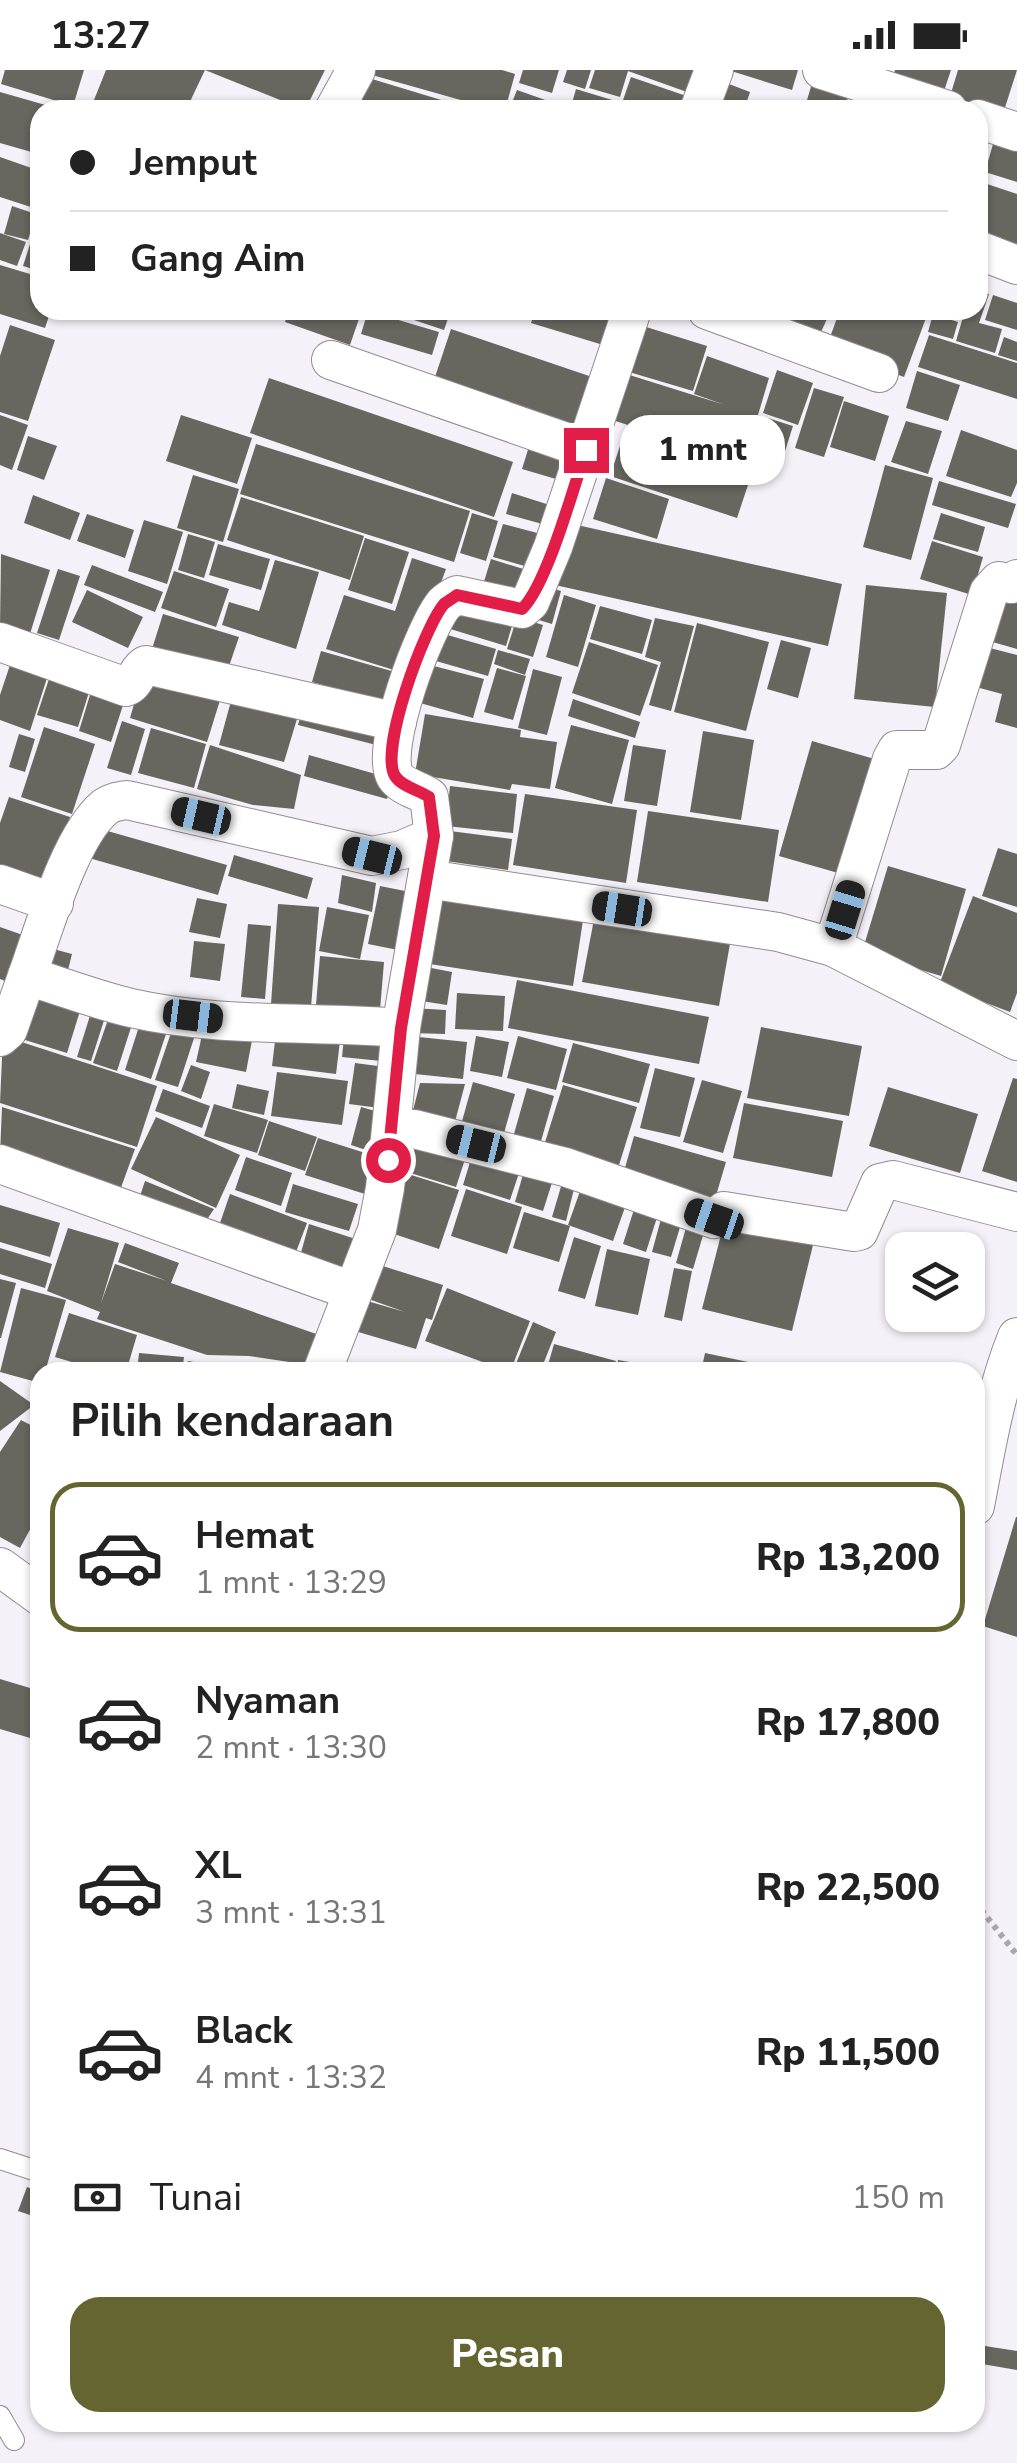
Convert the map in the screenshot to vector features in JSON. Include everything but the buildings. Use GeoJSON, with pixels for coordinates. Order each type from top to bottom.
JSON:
{"type":"FeatureCollection","features":[{"type":"Feature","properties":{"kind":"street"},"geometry":{"type":"LineString","coordinates":[[340,100],[356,70]]}},
{"type":"Feature","properties":{"kind":"street"},"geometry":{"type":"LineString","coordinates":[[704,100],[714,70]]}},
{"type":"Feature","properties":{"kind":"street"},"geometry":{"type":"LineString","coordinates":[[822,70],[916,100]]}},
{"type":"Feature","properties":{"kind":"street"},"geometry":{"type":"LineString","coordinates":[[988,123],[1017,132]]}},
{"type":"Feature","properties":{"kind":"street"},"geometry":{"type":"LineString","coordinates":[[988,254],[1017,265]]}},
{"type":"Feature","properties":{"kind":"street"},"geometry":{"type":"LineString","coordinates":[[352,1291],[352,1297],[377,1230],[401,1028],[434,836],[429,797],[393,774],[396,722],[416,660],[444,604],[457,595],[522,609],[530,602],[554,546],[629,320]]}},
{"type":"Feature","properties":{"kind":"street"},"geometry":{"type":"LineString","coordinates":[[734,320],[879,373]]}},
{"type":"Feature","properties":{"kind":"street"},"geometry":{"type":"LineString","coordinates":[[331,360],[586,450]]}},
{"type":"Feature","properties":{"kind":"street"},"geometry":{"type":"LineString","coordinates":[[833,947],[892,758],[897,750],[936,750],[941,745],[989,592],[999,581],[1011,584],[1017,579]]}},
{"type":"Feature","properties":{"kind":"street"},"geometry":{"type":"LineString","coordinates":[[0,642],[126,688],[146,665],[396,722]]}},
{"type":"Feature","properties":{"kind":"street"},"geometry":{"type":"LineString","coordinates":[[0,1037],[8,1030],[54,903],[88,826],[108,804],[127,800],[372,856],[402,850],[434,836]]}},
{"type":"Feature","properties":{"kind":"street"},"geometry":{"type":"LineString","coordinates":[[427,879],[778,932],[833,947],[1017,1041]]}},
{"type":"Feature","properties":{"kind":"street"},"geometry":{"type":"LineString","coordinates":[[0,884],[54,903]]}},
{"type":"Feature","properties":{"kind":"street"},"geometry":{"type":"LineString","coordinates":[[27,976],[132,1008],[254,1023],[401,1028]]}},
{"type":"Feature","properties":{"kind":"street"},"geometry":{"type":"LineString","coordinates":[[391,1131],[414,1129],[565,1167],[714,1219],[724,1211],[854,1232],[859,1230],[880,1183],[893,1180],[1017,1212]]}},
{"type":"Feature","properties":{"kind":"street"},"geometry":{"type":"LineString","coordinates":[[0,1164],[352,1291]]}},
{"type":"Feature","properties":{"kind":"street"},"geometry":{"type":"LineString","coordinates":[[326,1362],[352,1291]]}},
{"type":"Feature","properties":{"kind":"street"},"geometry":{"type":"LineString","coordinates":[[985,1451],[1006,1364],[1017,1337]]}},
{"type":"Feature","properties":{"kind":"street"},"geometry":{"type":"LineString","coordinates":[[0,1567],[30,1589]]}},
{"type":"Feature","properties":{"kind":"lane"},"geometry":{"type":"LineString","coordinates":[[0,2159],[30,2169]]}},
{"type":"Feature","properties":{"kind":"lane"},"geometry":{"type":"LineString","coordinates":[[0,2416],[14,2440]]}},
{"type":"Feature","properties":{"kind":"path"},"geometry":{"type":"LineString","coordinates":[[985,1915],[1017,1956]]}},
{"type":"Feature","properties":{"kind":"route"},"geometry":{"type":"LineString","coordinates":[[388,1160],[401,1028],[434,836],[429,797],[393,774],[396,722],[416,660],[444,604],[457,595],[522,609],[530,602],[554,546],[586,450]]}}]}
